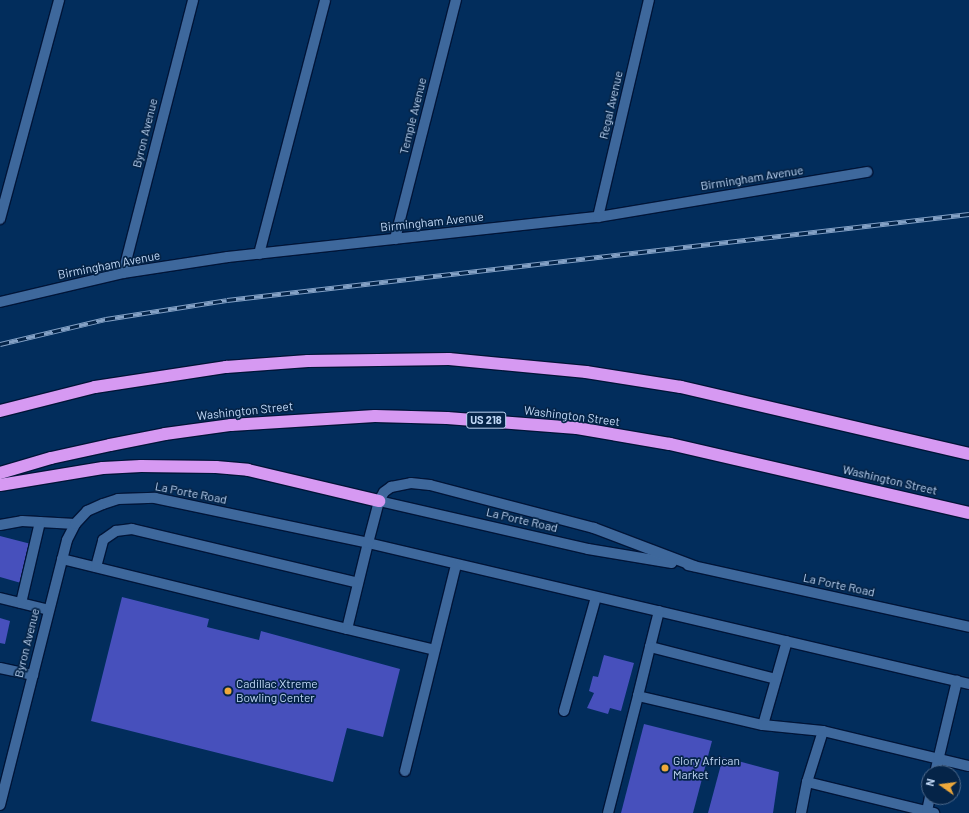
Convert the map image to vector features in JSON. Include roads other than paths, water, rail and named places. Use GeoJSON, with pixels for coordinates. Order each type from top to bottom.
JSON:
{"type":"FeatureCollection","features":[{"type":"Feature","properties":{"kind":"highway"},"geometry":{"type":"LineString","coordinates":[[0,411],[94,387],[226,367],[308,361],[449,359],[586,372],[681,387],[969,454]]}},
{"type":"Feature","properties":{"kind":"highway","name":"Washington Street"},"geometry":{"type":"LineString","coordinates":[[0,473],[51,458],[110,445],[165,434],[231,425],[375,416],[446,418],[577,428],[670,444],[969,513]]}},
{"type":"Feature","properties":{"kind":"highway"},"geometry":{"type":"LineString","coordinates":[[0,485],[103,468],[141,466],[210,466],[248,470],[379,501]]}},
{"type":"Feature","properties":{"kind":"street"},"geometry":{"type":"LineString","coordinates":[[0,219],[59,0]]}},
{"type":"Feature","properties":{"kind":"street","name":"Byron Avenue"},"geometry":{"type":"LineString","coordinates":[[123,273],[193,0]]}},
{"type":"Feature","properties":{"kind":"street"},"geometry":{"type":"LineString","coordinates":[[259,254],[325,0]]}},
{"type":"Feature","properties":{"kind":"street","name":"Temple Avenue"},"geometry":{"type":"LineString","coordinates":[[395,239],[456,0]]}},
{"type":"Feature","properties":{"kind":"street","name":"Regal Avenue"},"geometry":{"type":"LineString","coordinates":[[598,217],[650,0]]}},
{"type":"Feature","properties":{"kind":"street","name":"Birmingham Avenue"},"geometry":{"type":"LineString","coordinates":[[0,302],[123,273],[259,254],[598,217],[867,172]]}},
{"type":"Feature","properties":{"kind":"street"},"geometry":{"type":"LineString","coordinates":[[347,629],[379,501],[388,489],[400,484],[430,485],[594,528],[694,566]]}},
{"type":"Feature","properties":{"kind":"street","name":"La Porte Road"},"geometry":{"type":"LineString","coordinates":[[103,504],[118,499],[155,498],[368,543],[456,565],[969,684]]}},
{"type":"Feature","properties":{"kind":"street","name":"La Porte Road"},"geometry":{"type":"LineString","coordinates":[[379,501],[588,549],[694,566],[969,627]]}},
{"type":"Feature","properties":{"kind":"street","name":"Byron Avenue"},"geometry":{"type":"LineString","coordinates":[[0,805],[62,559],[75,524],[87,511],[103,504]]}},
{"type":"Feature","properties":{"kind":"street"},"geometry":{"type":"LineString","coordinates":[[21,603],[40,522]]}},
{"type":"Feature","properties":{"kind":"street"},"geometry":{"type":"LineString","coordinates":[[0,524],[40,522],[75,524]]}},
{"type":"Feature","properties":{"kind":"street"},"geometry":{"type":"LineString","coordinates":[[96,567],[103,540],[116,530],[132,529],[358,583]]}},
{"type":"Feature","properties":{"kind":"street"},"geometry":{"type":"LineString","coordinates":[[62,559],[435,650]]}},
{"type":"Feature","properties":{"kind":"street"},"geometry":{"type":"LineString","coordinates":[[405,772],[456,565]]}},
{"type":"Feature","properties":{"kind":"street"},"geometry":{"type":"LineString","coordinates":[[564,711],[596,597]]}},
{"type":"Feature","properties":{"kind":"street"},"geometry":{"type":"LineString","coordinates":[[0,598],[49,610]]}},
{"type":"Feature","properties":{"kind":"street"},"geometry":{"type":"LineString","coordinates":[[608,813],[659,612]]}},
{"type":"Feature","properties":{"kind":"street"},"geometry":{"type":"LineString","coordinates":[[763,725],[787,642]]}},
{"type":"Feature","properties":{"kind":"street"},"geometry":{"type":"LineString","coordinates":[[650,647],[776,679]]}},
{"type":"Feature","properties":{"kind":"street"},"geometry":{"type":"LineString","coordinates":[[0,668],[33,675]]}},
{"type":"Feature","properties":{"kind":"street"},"geometry":{"type":"LineString","coordinates":[[937,765],[957,681]]}},
{"type":"Feature","properties":{"kind":"street"},"geometry":{"type":"LineString","coordinates":[[638,696],[763,725],[823,731],[969,766]]}},
{"type":"Feature","properties":{"kind":"street"},"geometry":{"type":"LineString","coordinates":[[801,813],[807,782],[823,731]]}},
{"type":"Feature","properties":{"kind":"street"},"geometry":{"type":"LineString","coordinates":[[807,782],[930,812]]}},
{"type":"Feature","properties":{"kind":"railway"},"geometry":{"type":"LineString","coordinates":[[0,344],[106,319],[227,300],[969,214]]}},
{"type":"Feature","properties":{"kind":"place","name":"Cadillac Xtreme Bowling Center"},"geometry":{"type":"Point","coordinates":[228,691]}},
{"type":"Feature","properties":{"kind":"place","name":"Glory African Market"},"geometry":{"type":"Point","coordinates":[665,768]}}]}
